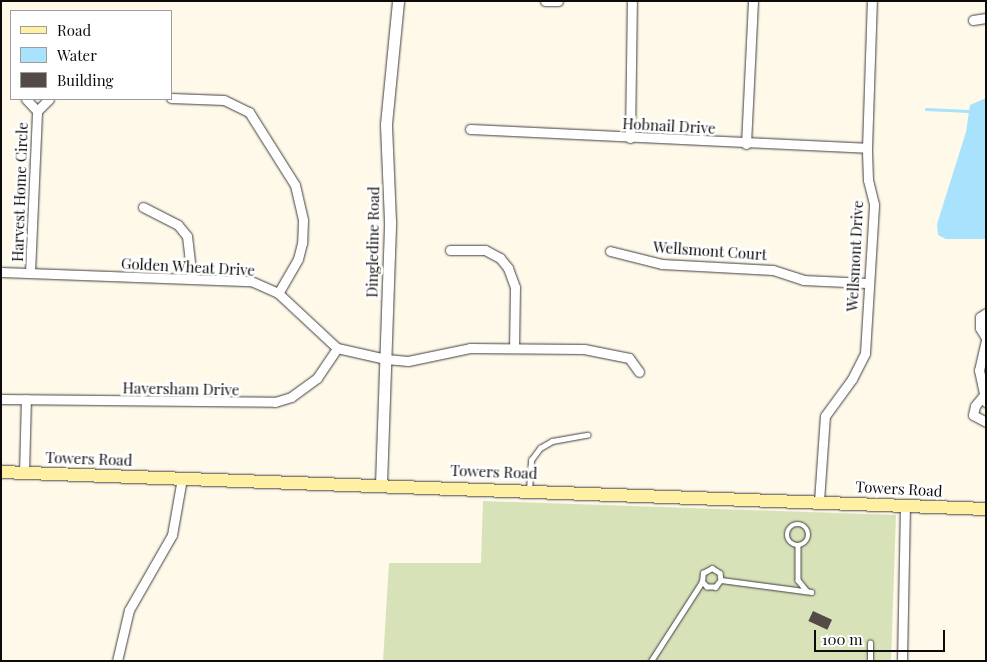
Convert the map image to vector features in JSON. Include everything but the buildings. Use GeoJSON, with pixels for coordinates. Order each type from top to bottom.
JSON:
{"type":"FeatureCollection","features":[{"type":"Feature","properties":{"kind":"main road","name":"Towers Road"},"geometry":{"type":"LineString","coordinates":[[1,472],[819,500],[986,509]]}},
{"type":"Feature","properties":{"kind":"street","name":"Dingledine Road"},"geometry":{"type":"LineString","coordinates":[[381,484],[390,222],[386,124],[398,1]]}},
{"type":"Feature","properties":{"kind":"street"},"geometry":{"type":"LineString","coordinates":[[545,1],[558,1]]}},
{"type":"Feature","properties":{"kind":"street"},"geometry":{"type":"LineString","coordinates":[[630,138],[632,1]]}},
{"type":"Feature","properties":{"kind":"street"},"geometry":{"type":"LineString","coordinates":[[746,144],[753,1]]}},
{"type":"Feature","properties":{"kind":"street","name":"Wellsmont Drive"},"geometry":{"type":"LineString","coordinates":[[819,500],[825,416],[856,373],[865,353],[867,282],[874,204],[868,180],[867,148],[872,1]]}},
{"type":"Feature","properties":{"kind":"street"},"geometry":{"type":"LineString","coordinates":[[973,20],[986,18]]}},
{"type":"Feature","properties":{"kind":"street"},"geometry":{"type":"LineString","coordinates":[[172,98],[224,100],[249,112],[295,185],[303,220],[302,243],[298,259],[278,293]]}},
{"type":"Feature","properties":{"kind":"street","name":"Harvest Home Circle"},"geometry":{"type":"LineString","coordinates":[[27,100],[37,111]]}},
{"type":"Feature","properties":{"kind":"street","name":"Harvest Home Circle"},"geometry":{"type":"LineString","coordinates":[[30,273],[37,111],[48,100]]}},
{"type":"Feature","properties":{"kind":"street","name":"Hobnail Drive"},"geometry":{"type":"LineString","coordinates":[[470,129],[746,144],[867,148]]}},
{"type":"Feature","properties":{"kind":"street"},"geometry":{"type":"LineString","coordinates":[[143,207],[178,225],[187,236],[192,279]]}},
{"type":"Feature","properties":{"kind":"street"},"geometry":{"type":"LineString","coordinates":[[450,250],[485,250],[500,258],[508,268],[515,287],[514,348]]}},
{"type":"Feature","properties":{"kind":"street","name":"Wellsmont Court"},"geometry":{"type":"LineString","coordinates":[[610,251],[662,264],[773,270],[803,280],[867,282]]}},
{"type":"Feature","properties":{"kind":"street","name":"Golden Wheat Drive"},"geometry":{"type":"LineString","coordinates":[[1,272],[251,281],[278,293],[336,348]]}},
{"type":"Feature","properties":{"kind":"street"},"geometry":{"type":"LineString","coordinates":[[986,313],[980,317],[980,328],[986,339],[979,370],[984,399],[975,406],[974,415],[986,422]]}},
{"type":"Feature","properties":{"kind":"street"},"geometry":{"type":"LineString","coordinates":[[336,348],[386,359],[408,361],[470,348],[584,349],[629,358],[639,372]]}},
{"type":"Feature","properties":{"kind":"street","name":"Haversham Drive"},"geometry":{"type":"LineString","coordinates":[[1,399],[275,402],[291,397],[317,378],[336,348]]}},
{"type":"Feature","properties":{"kind":"street"},"geometry":{"type":"LineString","coordinates":[[24,473],[26,399]]}},
{"type":"Feature","properties":{"kind":"street"},"geometry":{"type":"LineString","coordinates":[[117,661],[129,610],[172,535],[182,478]]}},
{"type":"Feature","properties":{"kind":"street"},"geometry":{"type":"LineString","coordinates":[[902,661],[905,506]]}},
{"type":"Feature","properties":{"kind":"lane"},"geometry":{"type":"LineString","coordinates":[[529,490],[532,460],[540,448],[552,441],[587,435]]}},
{"type":"Feature","properties":{"kind":"lane"},"geometry":{"type":"LineString","coordinates":[[799,524],[808,529],[809,537],[798,546],[792,543],[787,534],[792,525],[799,524]]}},
{"type":"Feature","properties":{"kind":"lane"},"geometry":{"type":"LineString","coordinates":[[721,580],[811,592],[799,585],[798,546]]}},
{"type":"Feature","properties":{"kind":"lane"},"geometry":{"type":"LineString","coordinates":[[651,661],[702,582],[702,576],[708,569],[718,571],[721,580]]}},
{"type":"Feature","properties":{"kind":"lane"},"geometry":{"type":"LineString","coordinates":[[702,582],[713,588],[721,580]]}},
{"type":"Feature","properties":{"kind":"lane"},"geometry":{"type":"LineString","coordinates":[[870,643],[870,661]]}},
{"type":"Feature","properties":{"kind":"green space"},"geometry":{"type":"Polygon","coordinates":[[[483,501],[896,515],[891,661],[383,661],[389,563],[481,563],[483,501]]]}},
{"type":"Feature","properties":{"kind":"water"},"geometry":{"type":"Polygon","coordinates":[[[986,98],[986,239],[946,239],[938,235],[937,224],[966,132],[970,105],[986,98]]]}},
{"type":"Feature","properties":{"kind":"waterway"},"geometry":{"type":"LineString","coordinates":[[926,109],[968,111]]}}]}
